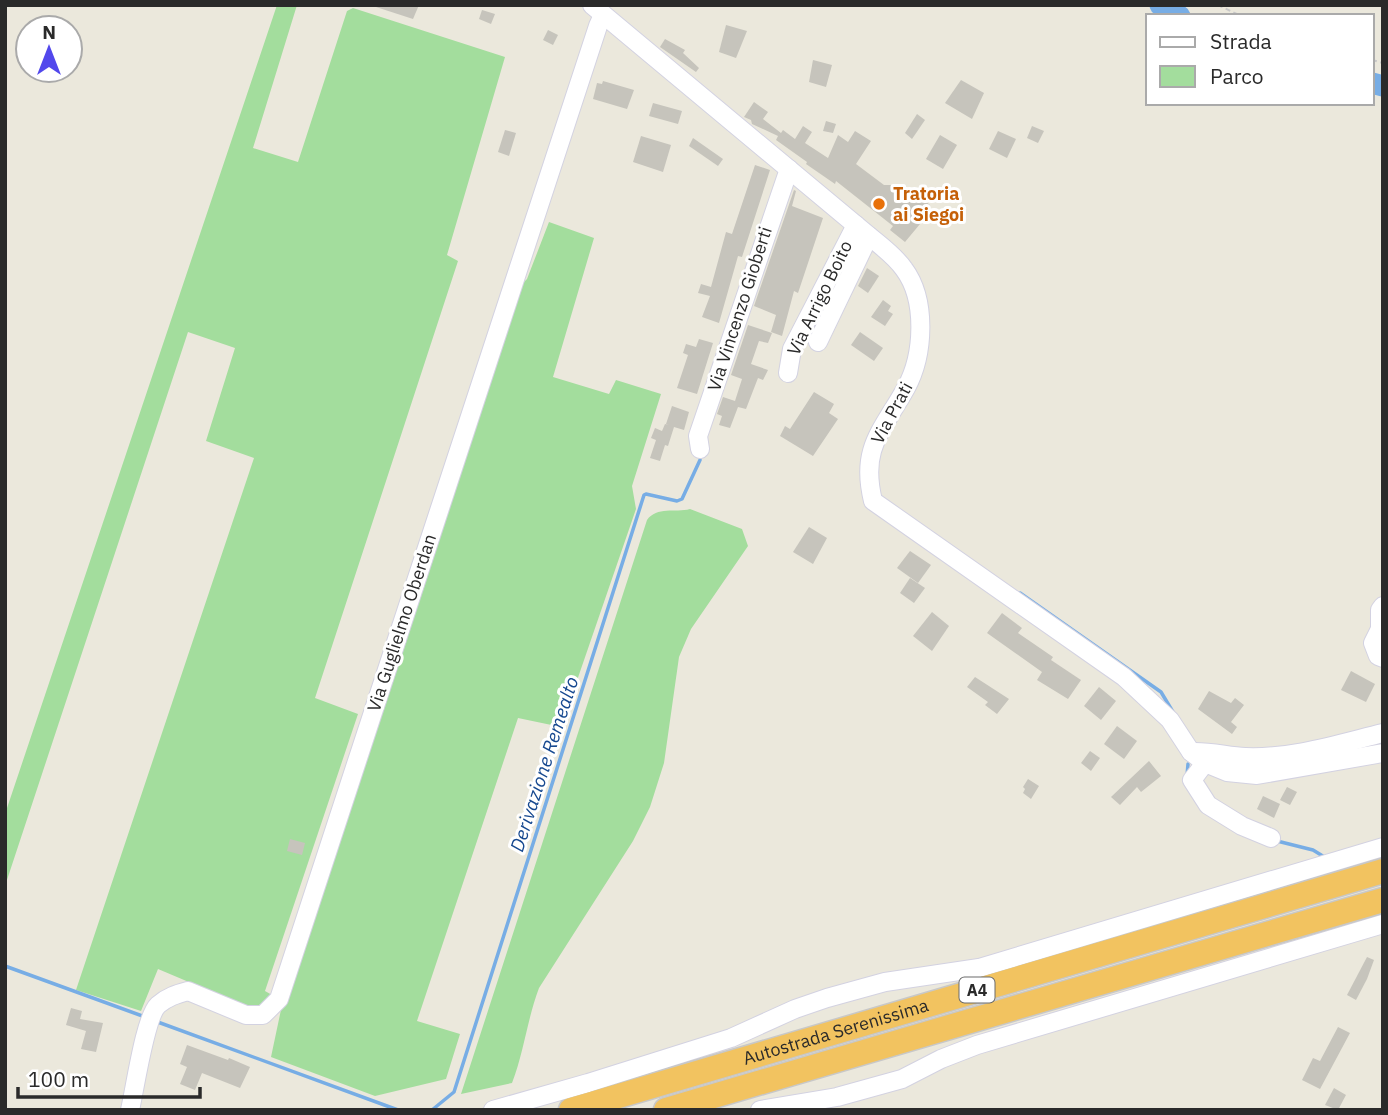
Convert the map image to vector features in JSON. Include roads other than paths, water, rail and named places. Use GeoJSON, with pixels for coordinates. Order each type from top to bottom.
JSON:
{"type":"FeatureCollection","features":[{"type":"Feature","properties":{"kind":"highway","name":"Autostrada Serenissima"},"geometry":{"type":"LineString","coordinates":[[571,1110],[1383,871]]}},
{"type":"Feature","properties":{"kind":"highway","name":"Autostrada Serenissima"},"geometry":{"type":"LineString","coordinates":[[666,1110],[1383,900]]}},
{"type":"Feature","properties":{"kind":"street","name":"Via Prati"},"geometry":{"type":"LineString","coordinates":[[597,10],[863,230],[904,268],[912,281],[920,319],[916,364],[908,385],[877,435],[870,454],[868,480],[873,501],[1124,677],[1170,720],[1198,757]]}},
{"type":"Feature","properties":{"kind":"street","name":"Via Guglielmo Oberdan"},"geometry":{"type":"LineString","coordinates":[[130,1110],[147,1030],[156,1007],[170,997],[188,990],[246,1015],[263,1015],[279,999],[589,52],[597,10]]}},
{"type":"Feature","properties":{"kind":"street","name":"Via Vincenzo Gioberti"},"geometry":{"type":"LineString","coordinates":[[701,449],[698,436],[789,169]]}},
{"type":"Feature","properties":{"kind":"street"},"geometry":{"type":"LineString","coordinates":[[818,342],[863,230]]}},
{"type":"Feature","properties":{"kind":"street","name":"Via Arrigo Boito"},"geometry":{"type":"LineString","coordinates":[[789,373],[792,349],[863,230]]}},
{"type":"Feature","properties":{"kind":"street"},"geometry":{"type":"LineString","coordinates":[[1383,606],[1380,610],[1380,629],[1373,643],[1378,656],[1383,658]]}},
{"type":"Feature","properties":{"kind":"street"},"geometry":{"type":"LineString","coordinates":[[1271,838],[1242,826],[1208,805],[1192,780],[1198,757],[1206,751],[1245,757],[1286,755],[1383,733]]}},
{"type":"Feature","properties":{"kind":"street"},"geometry":{"type":"LineString","coordinates":[[1198,757],[1227,772],[1257,775],[1383,753]]}},
{"type":"Feature","properties":{"kind":"street"},"geometry":{"type":"LineString","coordinates":[[493,1110],[731,1038],[827,998],[885,982],[979,968],[1383,847]]}},
{"type":"Feature","properties":{"kind":"street"},"geometry":{"type":"LineString","coordinates":[[760,1110],[837,1097],[902,1079],[977,1045],[1383,924]]}},
{"type":"Feature","properties":{"kind":"waterway"},"geometry":{"type":"LineString","coordinates":[[1160,5],[1176,14]]}},
{"type":"Feature","properties":{"kind":"waterway"},"geometry":{"type":"LineString","coordinates":[[1374,84],[1383,86]]}},
{"type":"Feature","properties":{"kind":"waterway","name":"Derivazione Remealto"},"geometry":{"type":"LineString","coordinates":[[432,1110],[454,1092],[644,495],[677,501],[682,499],[700,460]]}},
{"type":"Feature","properties":{"kind":"waterway","name":"Derivazione Remealto"},"geometry":{"type":"LineString","coordinates":[[1020,593],[1161,692],[1173,712]]}},
{"type":"Feature","properties":{"kind":"waterway","name":"Derivazione Remealto"},"geometry":{"type":"LineString","coordinates":[[1187,776],[1188,764]]}},
{"type":"Feature","properties":{"kind":"waterway","name":"Derivazione Remealto"},"geometry":{"type":"LineString","coordinates":[[1277,841],[1313,850],[1326,858]]}},
{"type":"Feature","properties":{"kind":"waterway","name":"Derivazione Remealto"},"geometry":{"type":"LineString","coordinates":[[5,966],[145,1017]]}},
{"type":"Feature","properties":{"kind":"waterway","name":"Derivazione Remealto"},"geometry":{"type":"LineString","coordinates":[[155,1021],[398,1110]]}},
{"type":"Feature","properties":{"kind":"place","name":"Tratoria ai Siegoi"},"geometry":{"type":"Point","coordinates":[879,204]}}]}
